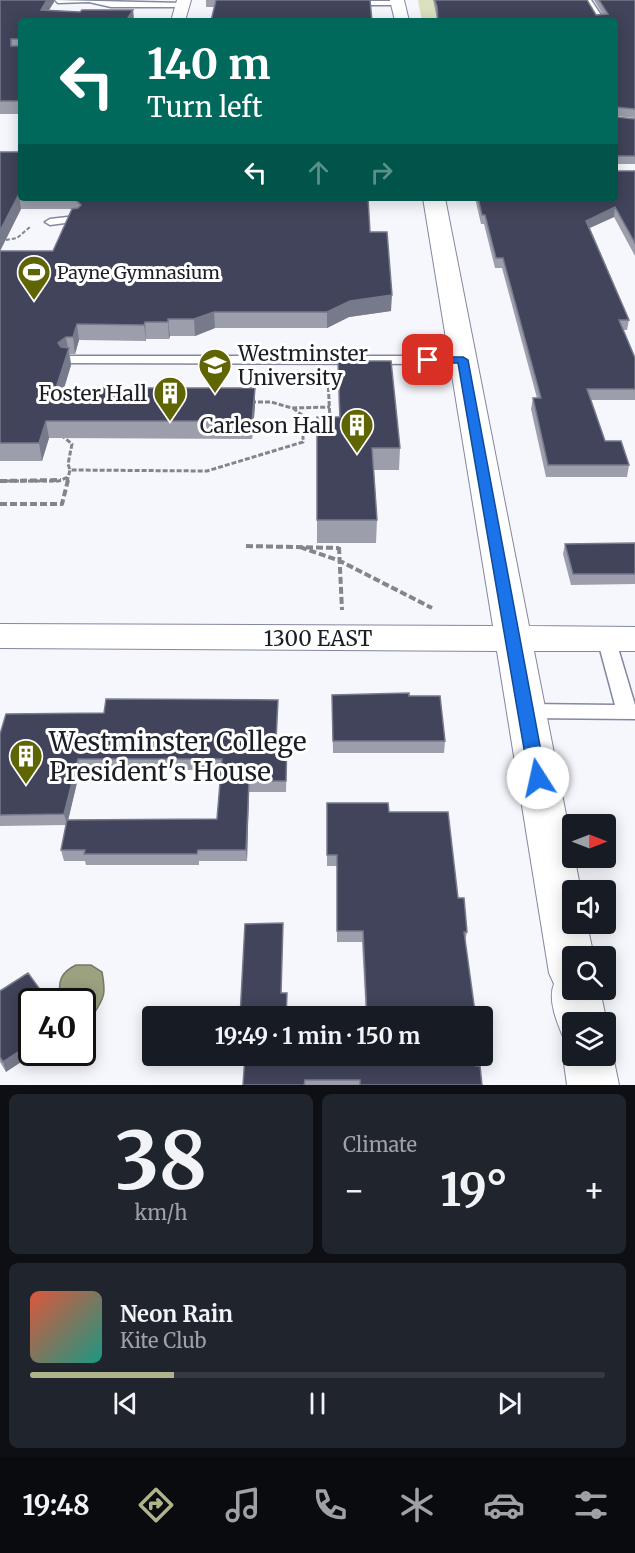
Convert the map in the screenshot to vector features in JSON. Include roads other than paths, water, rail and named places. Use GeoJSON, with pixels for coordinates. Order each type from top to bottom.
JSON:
{"type":"FeatureCollection","features":[{"type":"Feature","properties":{"kind":"street"},"geometry":{"type":"LineString","coordinates":[[179,18],[183,2]]}},
{"type":"Feature","properties":{"kind":"street"},"geometry":{"type":"LineString","coordinates":[[397,2],[401,18]]}},
{"type":"Feature","properties":{"kind":"street"},"geometry":{"type":"LineString","coordinates":[[435,201],[568,946]]}},
{"type":"Feature","properties":{"kind":"street","name":"1300 EAST"},"geometry":{"type":"LineString","coordinates":[[0,636],[620,639]]}},
{"type":"Feature","properties":{"kind":"street"},"geometry":{"type":"LineString","coordinates":[[590,1066],[593,1085]]}},
{"type":"Feature","properties":{"kind":"lane"},"geometry":{"type":"LineString","coordinates":[[82,12],[89,0]]}},
{"type":"Feature","properties":{"kind":"lane"},"geometry":{"type":"LineString","coordinates":[[58,1],[89,0],[111,5],[183,2]]}},
{"type":"Feature","properties":{"kind":"lane"},"geometry":{"type":"LineString","coordinates":[[587,0],[599,18]]}},
{"type":"Feature","properties":{"kind":"lane"},"geometry":{"type":"LineString","coordinates":[[343,3],[397,2]]}},
{"type":"Feature","properties":{"kind":"lane"},"geometry":{"type":"LineString","coordinates":[[50,222],[76,219]]}},
{"type":"Feature","properties":{"kind":"lane"},"geometry":{"type":"LineString","coordinates":[[70,360],[463,360]]}},
{"type":"Feature","properties":{"kind":"lane"},"geometry":{"type":"LineString","coordinates":[[525,711],[631,712],[620,639]]}},
{"type":"Feature","properties":{"kind":"place","name":"Payne Gymnasium"},"geometry":{"type":"Point","coordinates":[34,301]}},
{"type":"Feature","properties":{"kind":"place","name":"Westminster University"},"geometry":{"type":"Point","coordinates":[215,394]}},
{"type":"Feature","properties":{"kind":"place","name":"Foster Hall"},"geometry":{"type":"Point","coordinates":[170,422]}},
{"type":"Feature","properties":{"kind":"place","name":"Carleson Hall"},"geometry":{"type":"Point","coordinates":[357,454]}},
{"type":"Feature","properties":{"kind":"place","name":"Westminster College President's House"},"geometry":{"type":"Point","coordinates":[26,785]}}]}
